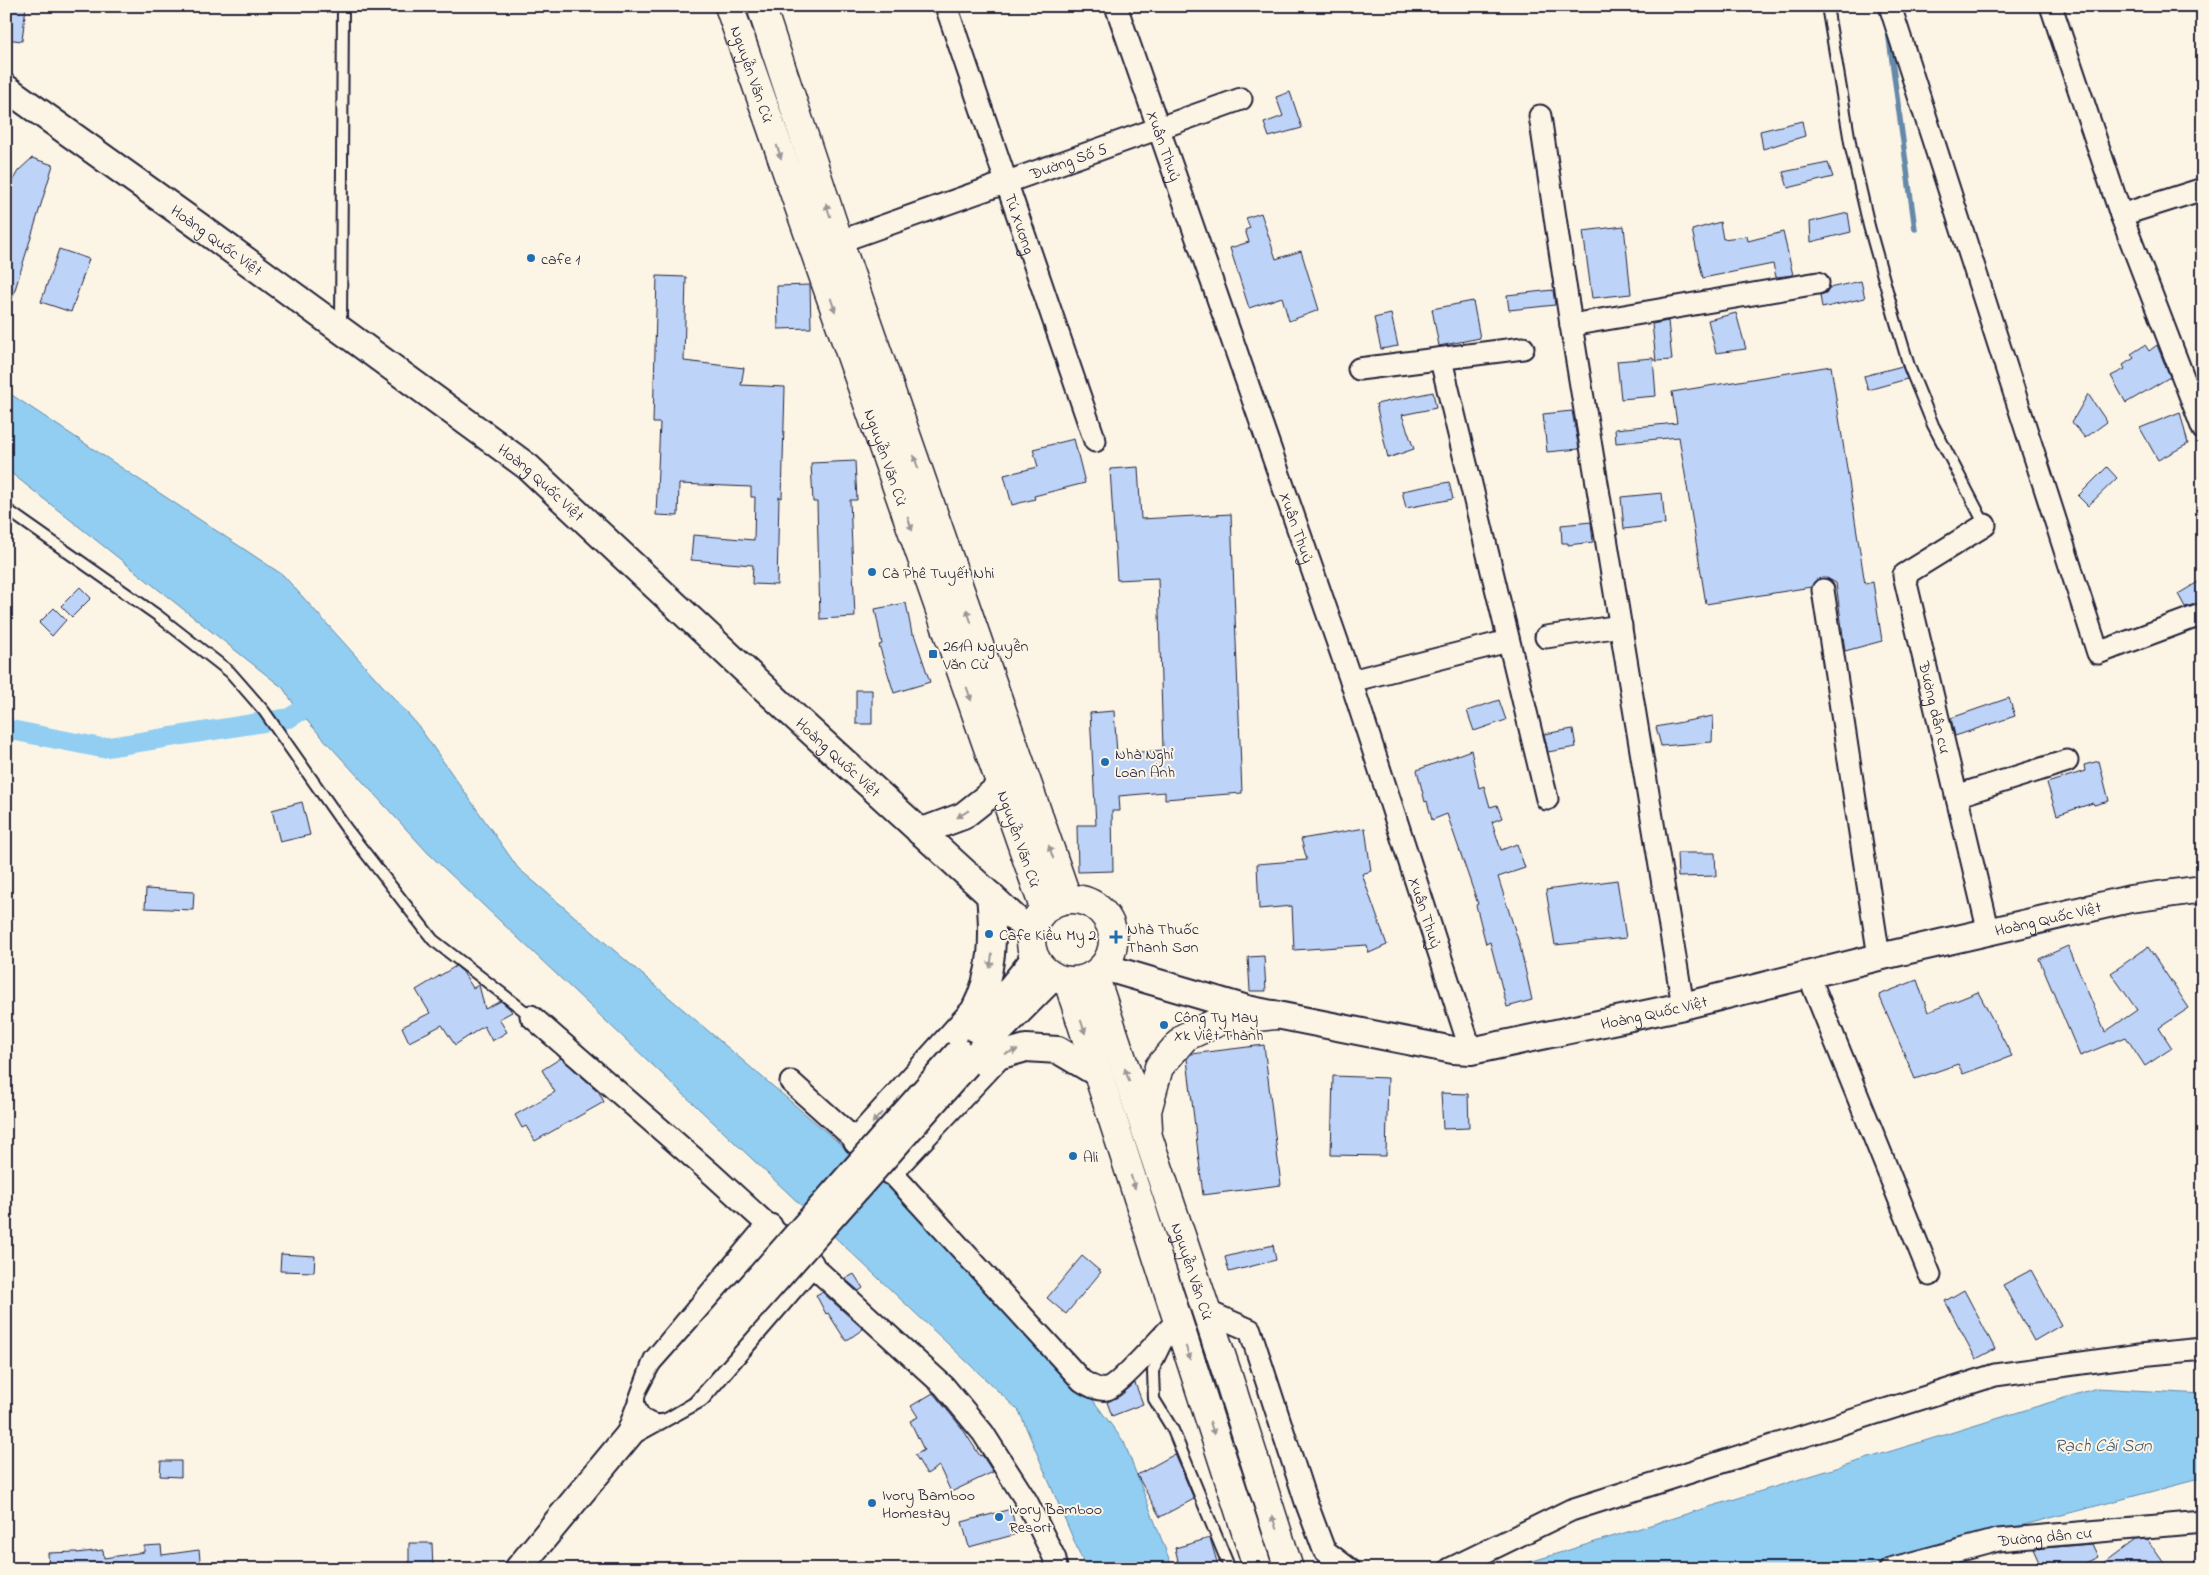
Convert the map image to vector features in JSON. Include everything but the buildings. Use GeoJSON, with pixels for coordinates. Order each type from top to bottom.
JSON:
{"type":"FeatureCollection","features":[{"type":"Feature","properties":{"kind":"main road","name":"Nguyễn Văn Cừ"},"geometry":{"type":"LineString","coordinates":[[729,6],[827,246],[1056,903]]}},
{"type":"Feature","properties":{"kind":"main road","name":"Nguyễn Văn Cừ"},"geometry":{"type":"LineString","coordinates":[[761,6],[827,246],[1001,786],[1056,903]]}},
{"type":"Feature","properties":{"kind":"main road"},"geometry":{"type":"LineString","coordinates":[[1083,899],[1096,905],[1106,915],[1112,927],[1114,941],[1111,955],[1071,972],[1030,932],[1035,920],[1056,903],[1083,899]]}},
{"type":"Feature","properties":{"kind":"main road","name":"Nguyễn Văn Cừ"},"geometry":{"type":"LineString","coordinates":[[1071,972],[1097,1073],[1258,1569]]}},
{"type":"Feature","properties":{"kind":"main road","name":"Nguyễn Văn Cừ"},"geometry":{"type":"LineString","coordinates":[[1071,972],[1148,1137],[1226,1370],[1289,1569]]}},
{"type":"Feature","properties":{"kind":"main road"},"geometry":{"type":"LineString","coordinates":[[1148,1137],[1148,1111],[1159,1067],[1185,1038],[1220,1021],[1275,1015]]}},
{"type":"Feature","properties":{"kind":"street","name":"Tú Xương"},"geometry":{"type":"LineString","coordinates":[[946,6],[1095,441]]}},
{"type":"Feature","properties":{"kind":"street","name":"Xuân Thuỷ"},"geometry":{"type":"LineString","coordinates":[[1116,6],[1351,681],[1471,1051]]}},
{"type":"Feature","properties":{"kind":"street"},"geometry":{"type":"LineString","coordinates":[[1890,6],[2098,653],[2203,614]]}},
{"type":"Feature","properties":{"kind":"street"},"geometry":{"type":"LineString","coordinates":[[2051,6],[2121,214],[2203,429]]}},
{"type":"Feature","properties":{"kind":"street","name":"Hoàng Quốc Việt"},"geometry":{"type":"LineString","coordinates":[[6,88],[528,467],[1030,932]]}},
{"type":"Feature","properties":{"kind":"street","name":"Đường Số 5"},"geometry":{"type":"LineString","coordinates":[[827,246],[1241,99]]}},
{"type":"Feature","properties":{"kind":"street"},"geometry":{"type":"LineString","coordinates":[[1540,116],[1571,325],[1683,1006]]}},
{"type":"Feature","properties":{"kind":"street"},"geometry":{"type":"LineString","coordinates":[[2121,214],[2203,189]]}},
{"type":"Feature","properties":{"kind":"street"},"geometry":{"type":"LineString","coordinates":[[1571,325],[1818,283]]}},
{"type":"Feature","properties":{"kind":"street"},"geometry":{"type":"LineString","coordinates":[[1359,369],[1523,348]]}},
{"type":"Feature","properties":{"kind":"street"},"geometry":{"type":"LineString","coordinates":[[1441,360],[1547,800]]}},
{"type":"Feature","properties":{"kind":"street","name":"Đường dân cư"},"geometry":{"type":"LineString","coordinates":[[1986,525],[1904,575],[1989,933]]}},
{"type":"Feature","properties":{"kind":"street"},"geometry":{"type":"LineString","coordinates":[[1823,590],[1879,957]]}},
{"type":"Feature","properties":{"kind":"street"},"geometry":{"type":"LineString","coordinates":[[1546,637],[1621,626]]}},
{"type":"Feature","properties":{"kind":"street"},"geometry":{"type":"LineString","coordinates":[[1351,681],[1508,641]]}},
{"type":"Feature","properties":{"kind":"street"},"geometry":{"type":"LineString","coordinates":[[1956,796],[2067,761]]}},
{"type":"Feature","properties":{"kind":"street"},"geometry":{"type":"LineString","coordinates":[[920,832],[962,816],[1001,786]]}},
{"type":"Feature","properties":{"kind":"street","name":"Hoàng Quốc Việt"},"geometry":{"type":"LineString","coordinates":[[1071,972],[1275,1015],[1453,1050],[1471,1051],[1683,1006],[1879,957],[2130,899],[2200,892]]}},
{"type":"Feature","properties":{"kind":"street"},"geometry":{"type":"LineString","coordinates":[[857,1141],[974,1011],[982,996],[992,960],[994,934],[990,895]]}},
{"type":"Feature","properties":{"kind":"street"},"geometry":{"type":"LineString","coordinates":[[518,1569],[631,1431],[659,1400],[681,1387],[963,1058],[1071,972]]}},
{"type":"Feature","properties":{"kind":"street"},"geometry":{"type":"LineString","coordinates":[[1809,976],[1930,1276]]}},
{"type":"Feature","properties":{"kind":"street"},"geometry":{"type":"LineString","coordinates":[[531,1016],[713,1175],[944,1386],[983,1433],[1027,1502],[1055,1559],[1056,1569]]}},
{"type":"Feature","properties":{"kind":"street"},"geometry":{"type":"LineString","coordinates":[[890,1171],[998,1056],[1026,1048],[1058,1050],[1097,1073]]}},
{"type":"Feature","properties":{"kind":"street"},"geometry":{"type":"LineString","coordinates":[[791,1082],[890,1171],[1082,1381],[1095,1388],[1108,1389],[1125,1376],[1177,1321]]}},
{"type":"Feature","properties":{"kind":"street"},"geometry":{"type":"LineString","coordinates":[[631,1431],[658,1361],[769,1227]]}},
{"type":"Feature","properties":{"kind":"street"},"geometry":{"type":"LineString","coordinates":[[631,1431],[698,1394],[810,1264]]}},
{"type":"Feature","properties":{"kind":"street"},"geometry":{"type":"LineString","coordinates":[[1206,1311],[1250,1330],[1306,1502],[1324,1550],[1349,1569]]}},
{"type":"Feature","properties":{"kind":"street"},"geometry":{"type":"LineString","coordinates":[[1450,1569],[1571,1510],[1995,1375],[2140,1354],[2203,1349]]}},
{"type":"Feature","properties":{"kind":"street","name":"Đường dân cư"},"geometry":{"type":"LineString","coordinates":[[1890,1569],[1998,1540],[2203,1522]]}},
{"type":"Feature","properties":{"kind":"lane"},"geometry":{"type":"LineString","coordinates":[[341,330],[343,6]]}},
{"type":"Feature","properties":{"kind":"lane"},"geometry":{"type":"LineString","coordinates":[[1827,6],[1852,148],[1869,226],[1906,357],[1933,425],[1986,525]]}},
{"type":"Feature","properties":{"kind":"lane"},"geometry":{"type":"LineString","coordinates":[[6,509],[157,615],[230,672],[264,711],[346,828],[433,940],[531,1016]]}},
{"type":"Feature","properties":{"kind":"lane"},"geometry":{"type":"LineString","coordinates":[[1177,1321],[1154,1371],[1154,1399],[1173,1430],[1230,1569]]}},
{"type":"Feature","properties":{"kind":"water"},"geometry":{"type":"Polygon","coordinates":[[[6,391],[283,575],[417,724],[518,868],[1012,1291],[1124,1442],[1173,1569],[1086,1569],[1019,1411],[428,853],[299,712],[283,688],[6,469],[6,391]]]}},
{"type":"Feature","properties":{"kind":"water","name":"Rạch Cái Sơn"},"geometry":{"type":"Polygon","coordinates":[[[2097,1388],[2203,1394],[2203,1478],[1856,1569],[1507,1569],[2097,1388]]]}},
{"type":"Feature","properties":{"kind":"waterway"},"geometry":{"type":"LineString","coordinates":[[1888,31],[1915,229]]}},
{"type":"Feature","properties":{"kind":"waterway"},"geometry":{"type":"LineString","coordinates":[[6,729],[102,748],[289,718],[299,712]]}},
{"type":"Feature","properties":{"kind":"place","name":"cafe 1"},"geometry":{"type":"Point","coordinates":[531,258]}},
{"type":"Feature","properties":{"kind":"place","name":"Cà Phê Tuyết Nhi"},"geometry":{"type":"Point","coordinates":[872,572]}},
{"type":"Feature","properties":{"kind":"place","name":"261A Nguyễn Văn Cừ"},"geometry":{"type":"Point","coordinates":[933,654]}},
{"type":"Feature","properties":{"kind":"place","name":"Nhà Nghỉ Loan Anh"},"geometry":{"type":"Point","coordinates":[1105,762]}},
{"type":"Feature","properties":{"kind":"place","name":"Cafe Kiều My 2"},"geometry":{"type":"Point","coordinates":[989,934]}},
{"type":"Feature","properties":{"kind":"place","name":"Nhà Thuốc Thanh Sơn"},"geometry":{"type":"Point","coordinates":[1116,937]}},
{"type":"Feature","properties":{"kind":"place","name":"Công Ty May Xk Việt Thành"},"geometry":{"type":"Point","coordinates":[1164,1025]}},
{"type":"Feature","properties":{"kind":"place","name":"Ali"},"geometry":{"type":"Point","coordinates":[1073,1156]}},
{"type":"Feature","properties":{"kind":"place","name":"Ivory Bamboo Homestay"},"geometry":{"type":"Point","coordinates":[872,1503]}},
{"type":"Feature","properties":{"kind":"place","name":"Ivory Bamboo Resort"},"geometry":{"type":"Point","coordinates":[999,1517]}}]}
